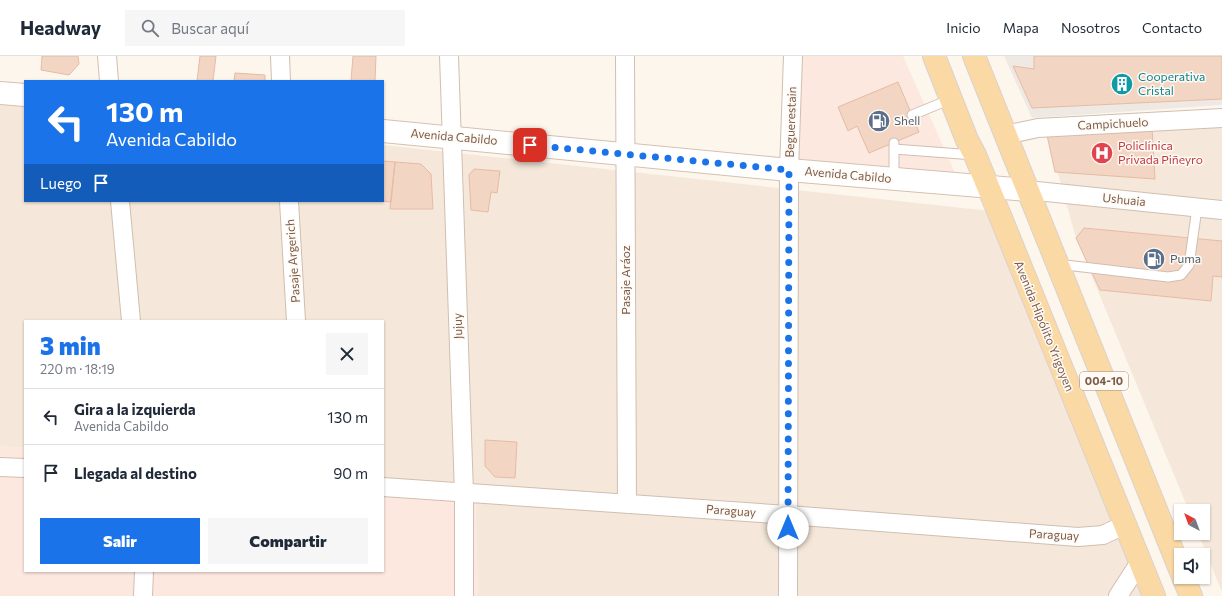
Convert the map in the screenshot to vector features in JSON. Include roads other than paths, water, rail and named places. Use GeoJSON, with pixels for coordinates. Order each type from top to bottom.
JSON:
{"type":"FeatureCollection","features":[{"type":"Feature","properties":{"kind":"main road","name":"Avenida Hipólito Yrigoyen"},"geometry":{"type":"LineString","coordinates":[[934,56],[1154,596]]}},
{"type":"Feature","properties":{"kind":"main road","name":"004-10"},"geometry":{"type":"LineString","coordinates":[[974,56],[1056,264],[1174,555]]}},
{"type":"Feature","properties":{"kind":"main road"},"geometry":{"type":"LineString","coordinates":[[1186,584],[1191,596]]}},
{"type":"Feature","properties":{"kind":"street"},"geometry":{"type":"LineString","coordinates":[[107,56],[109,80]]}},
{"type":"Feature","properties":{"kind":"street"},"geometry":{"type":"LineString","coordinates":[[280,56],[281,80]]}},
{"type":"Feature","properties":{"kind":"street","name":"Jujuy"},"geometry":{"type":"LineString","coordinates":[[449,56],[464,493],[464,596]]}},
{"type":"Feature","properties":{"kind":"street","name":"Pasaje Aráoz"},"geometry":{"type":"LineString","coordinates":[[625,56],[627,504]]}},
{"type":"Feature","properties":{"kind":"street","name":"Beguerestain"},"geometry":{"type":"LineString","coordinates":[[788,596],[789,170],[793,56]]}},
{"type":"Feature","properties":{"kind":"street"},"geometry":{"type":"LineString","coordinates":[[0,93],[24,95]]}},
{"type":"Feature","properties":{"kind":"street","name":"Campichuelo"},"geometry":{"type":"LineString","coordinates":[[1005,135],[1038,128],[1222,118]]}},
{"type":"Feature","properties":{"kind":"street","name":"Avenida Cabildo"},"geometry":{"type":"LineString","coordinates":[[384,131],[451,136],[626,155],[789,170],[1027,190]]}},
{"type":"Feature","properties":{"kind":"street","name":"Ushuaia"},"geometry":{"type":"LineString","coordinates":[[1027,190],[1222,210]]}},
{"type":"Feature","properties":{"kind":"street"},"geometry":{"type":"LineString","coordinates":[[120,202],[131,320]]}},
{"type":"Feature","properties":{"kind":"street","name":"Pasaje Argerich"},"geometry":{"type":"LineString","coordinates":[[289,202],[296,320]]}},
{"type":"Feature","properties":{"kind":"street"},"geometry":{"type":"LineString","coordinates":[[0,467],[24,468]]}},
{"type":"Feature","properties":{"kind":"street","name":"Paraguay"},"geometry":{"type":"LineString","coordinates":[[384,487],[1078,537],[1103,535],[1124,525]]}},
{"type":"Feature","properties":{"kind":"street"},"geometry":{"type":"LineString","coordinates":[[1118,596],[1140,562]]}},
{"type":"Feature","properties":{"kind":"street"},"geometry":{"type":"LineString","coordinates":[[143,596],[144,572]]}},
{"type":"Feature","properties":{"kind":"lane"},"geometry":{"type":"LineString","coordinates":[[912,115],[951,99]]}},
{"type":"Feature","properties":{"kind":"lane"},"geometry":{"type":"LineString","coordinates":[[894,179],[894,146],[975,155]]}},
{"type":"Feature","properties":{"kind":"lane"},"geometry":{"type":"LineString","coordinates":[[1056,264],[1168,277],[1181,275],[1188,265],[1197,208]]}},
{"type":"Feature","properties":{"kind":"place","name":"Cooperativa Cristal"},"geometry":{"type":"Point","coordinates":[1122,84]}},
{"type":"Feature","properties":{"kind":"place","name":"Shell"},"geometry":{"type":"Point","coordinates":[879,121]}},
{"type":"Feature","properties":{"kind":"place","name":"Policlínica Privada Piñeyro"},"geometry":{"type":"Point","coordinates":[1102,153]}},
{"type":"Feature","properties":{"kind":"place","name":"Puma"},"geometry":{"type":"Point","coordinates":[1154,259]}}]}
